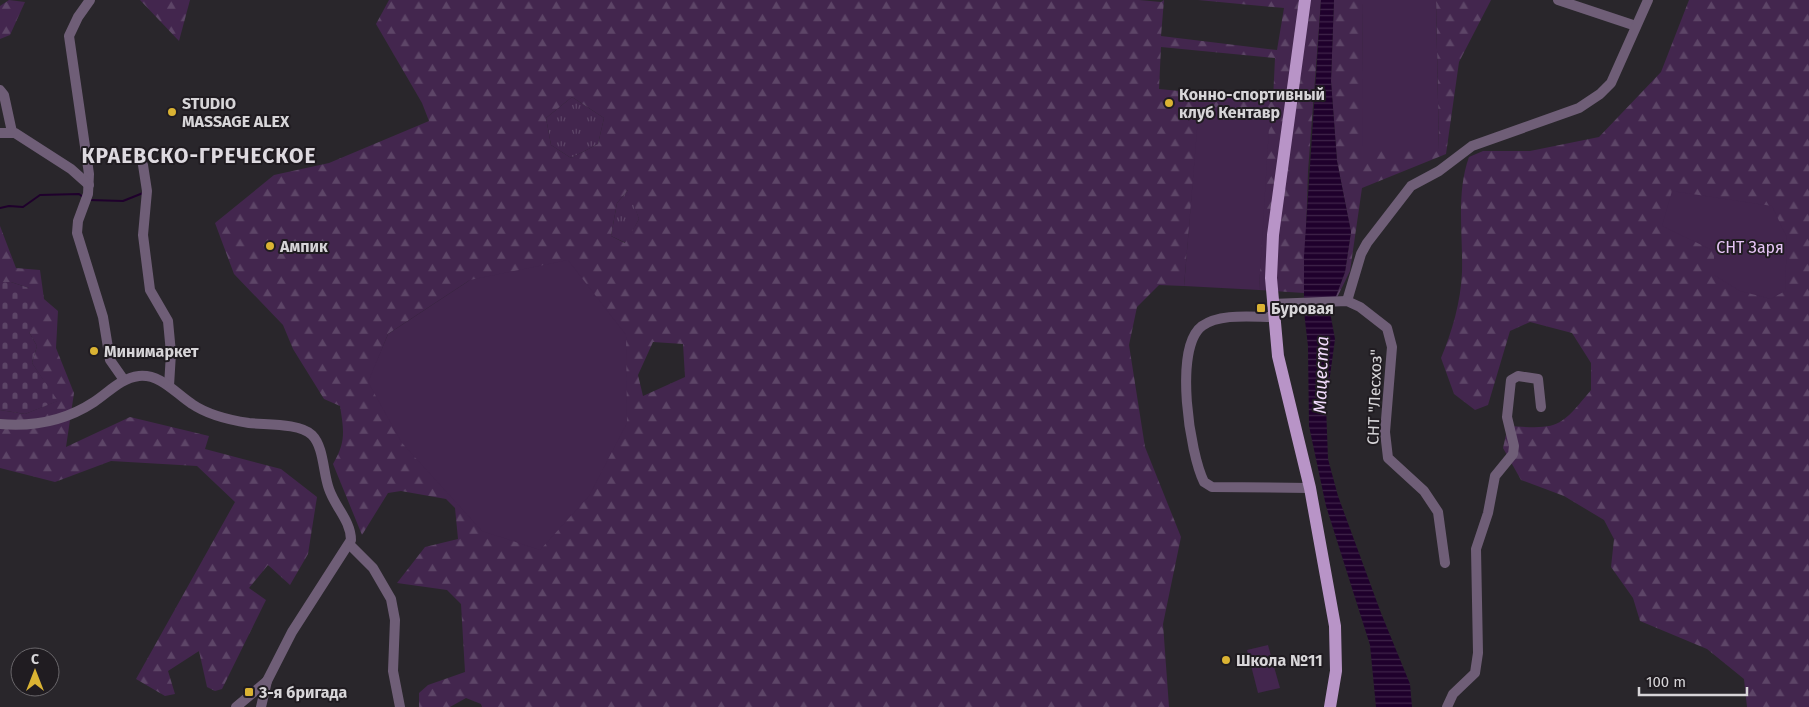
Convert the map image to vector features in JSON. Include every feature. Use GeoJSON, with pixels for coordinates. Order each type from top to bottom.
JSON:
{"type":"FeatureCollection","features":[{"type":"Feature","properties":{"kind":"main road"},"geometry":{"type":"LineString","coordinates":[[1305,0],[1274,235],[1273,310],[1283,382],[1310,488],[1335,626],[1336,670],[1330,707]]}},
{"type":"Feature","properties":{"kind":"street"},"geometry":{"type":"LineString","coordinates":[[90,0],[69,36],[86,144],[89,185],[86,200],[78,221],[78,243],[103,317],[110,360],[124,380]]}},
{"type":"Feature","properties":{"kind":"street"},"geometry":{"type":"LineString","coordinates":[[1558,0],[1636,26]]}},
{"type":"Feature","properties":{"kind":"street"},"geometry":{"type":"LineString","coordinates":[[1310,488],[1212,486],[1204,482],[1201,477],[1196,454],[1186,393],[1185,372],[1187,354],[1193,337],[1201,326],[1216,320],[1273,310],[1298,303],[1344,301],[1361,254],[1379,224],[1411,186],[1439,170],[1472,146],[1579,108],[1600,94],[1611,83],[1648,0]]}},
{"type":"Feature","properties":{"kind":"street"},"geometry":{"type":"LineString","coordinates":[[0,90],[4,95],[12,132]]}},
{"type":"Feature","properties":{"kind":"street"},"geometry":{"type":"LineString","coordinates":[[0,133],[12,132],[70,169],[89,185]]}},
{"type":"Feature","properties":{"kind":"street"},"geometry":{"type":"LineString","coordinates":[[143,165],[147,191],[143,235],[150,290],[168,321],[171,353],[169,386]]}},
{"type":"Feature","properties":{"kind":"street","name":"СНТ \"Лесхоз\""},"geometry":{"type":"LineString","coordinates":[[1344,301],[1360,307],[1387,328],[1392,348],[1385,423],[1388,458],[1424,491],[1438,512],[1445,562]]}},
{"type":"Feature","properties":{"kind":"street"},"geometry":{"type":"LineString","coordinates":[[1447,707],[1453,694],[1475,673],[1478,653],[1476,549],[1488,513],[1495,476],[1513,454],[1514,446],[1507,417],[1510,380],[1518,376],[1538,380],[1541,407]]}},
{"type":"Feature","properties":{"kind":"street"},"geometry":{"type":"LineString","coordinates":[[0,424],[28,426],[56,421],[93,403],[124,380],[137,377],[151,377],[169,386],[194,405],[211,414],[247,423],[300,429],[310,434],[317,442],[330,493],[349,526],[350,545],[292,632],[267,681],[261,707]]}},
{"type":"Feature","properties":{"kind":"street"},"geometry":{"type":"LineString","coordinates":[[350,545],[373,568],[391,600],[395,620],[393,671],[400,707]]}},
{"type":"Feature","properties":{"kind":"street"},"geometry":{"type":"LineString","coordinates":[[236,707],[267,681]]}},
{"type":"Feature","properties":{"kind":"green space"},"geometry":{"type":"Polygon","coordinates":[[[9,0],[25,2],[10,35],[0,39],[0,6],[9,0]]]}},
{"type":"Feature","properties":{"kind":"green space"},"geometry":{"type":"Polygon","coordinates":[[[140,0],[190,0],[179,41],[140,0]]]}},
{"type":"Feature","properties":{"kind":"green space"},"geometry":{"type":"Polygon","coordinates":[[[389,0],[1139,0],[1161,2],[1164,0],[1161,36],[1277,50],[1284,8],[1198,0],[1321,0],[1308,171],[1304,293],[1259,290],[1262,214],[1200,106],[1184,286],[1159,285],[1137,307],[1129,345],[1145,447],[1181,537],[1163,624],[1169,707],[482,707],[481,704],[466,698],[450,707],[419,707],[419,693],[428,685],[465,672],[461,604],[447,590],[397,583],[425,547],[458,539],[455,508],[446,499],[401,491],[388,493],[362,535],[333,464],[340,449],[343,436],[340,406],[324,399],[293,349],[283,325],[234,274],[215,223],[274,175],[329,163],[429,121],[422,103],[376,24],[389,0]],[[1161,47],[1159,89],[1273,100],[1275,58],[1161,47]],[[572,97],[546,118],[551,145],[571,158],[598,144],[604,118],[572,97]],[[628,190],[617,203],[611,236],[625,243],[639,219],[628,190]],[[470,280],[388,334],[369,382],[470,280]],[[653,342],[638,375],[643,396],[685,377],[683,344],[653,342]]]}},
{"type":"Feature","properties":{"kind":"green space"},"geometry":{"type":"Polygon","coordinates":[[[1334,0],[1362,0],[1364,150],[1439,150],[1436,0],[1491,0],[1459,62],[1446,154],[1362,188],[1350,271],[1330,312],[1345,272],[1351,232],[1337,161],[1331,81],[1334,0]]]}},
{"type":"Feature","properties":{"kind":"green space"},"geometry":{"type":"Polygon","coordinates":[[[1362,0],[1436,0],[1439,150],[1363,150],[1362,0]]]}},
{"type":"Feature","properties":{"kind":"green space"},"geometry":{"type":"Polygon","coordinates":[[[1689,0],[1809,0],[1809,707],[1747,707],[1744,679],[1707,649],[1640,621],[1633,598],[1611,567],[1614,539],[1604,520],[1564,496],[1521,480],[1503,448],[1508,426],[1538,427],[1556,424],[1572,412],[1591,390],[1591,363],[1572,333],[1530,322],[1510,331],[1488,405],[1475,410],[1454,394],[1441,358],[1449,338],[1460,294],[1462,272],[1461,199],[1469,157],[1483,151],[1530,151],[1599,137],[1661,72],[1689,0]]]}},
{"type":"Feature","properties":{"kind":"green space"},"geometry":{"type":"Polygon","coordinates":[[[572,97],[604,118],[598,144],[571,158],[551,145],[546,118],[572,97]]]}},
{"type":"Feature","properties":{"kind":"green space"},"geometry":{"type":"Polygon","coordinates":[[[1199,106],[1270,111],[1259,290],[1184,286],[1199,106]]]}},
{"type":"Feature","properties":{"kind":"green space"},"geometry":{"type":"Polygon","coordinates":[[[629,189],[639,219],[626,243],[611,236],[617,203],[629,189]]]}},
{"type":"Feature","properties":{"kind":"green space","name":"СНТ Заря"},"geometry":{"type":"Polygon","coordinates":[[[1672,191],[1772,206],[1787,238],[1785,291],[1771,299],[1740,291],[1714,275],[1714,251],[1662,226],[1672,191]]]}},
{"type":"Feature","properties":{"kind":"green space"},"geometry":{"type":"Polygon","coordinates":[[[0,226],[16,268],[40,270],[44,299],[58,311],[56,348],[74,393],[66,447],[130,417],[209,436],[205,449],[281,469],[317,497],[308,554],[290,585],[268,565],[249,588],[266,600],[222,689],[215,691],[207,687],[199,651],[168,671],[175,694],[165,696],[136,679],[235,502],[197,466],[111,461],[55,482],[0,468],[0,410],[25,414],[57,401],[32,363],[37,346],[29,332],[29,288],[11,282],[0,282],[0,226]]]}},
{"type":"Feature","properties":{"kind":"green space"},"geometry":{"type":"Polygon","coordinates":[[[568,260],[626,335],[627,423],[589,496],[540,550],[482,531],[402,443],[368,382],[388,334],[470,280],[568,260]]]}},
{"type":"Feature","properties":{"kind":"green space"},"geometry":{"type":"Polygon","coordinates":[[[0,282],[11,282],[29,288],[29,332],[37,346],[32,363],[58,401],[25,414],[0,410],[0,282]]]}},
{"type":"Feature","properties":{"kind":"green space"},"geometry":{"type":"Polygon","coordinates":[[[1268,645],[1280,688],[1258,693],[1247,650],[1268,645]]]}},
{"type":"Feature","properties":{"kind":"water","name":"Мацеста"},"geometry":{"type":"Polygon","coordinates":[[[1321,0],[1334,0],[1331,81],[1337,161],[1351,232],[1345,272],[1330,312],[1335,339],[1326,405],[1328,459],[1338,496],[1381,613],[1410,684],[1412,707],[1376,707],[1370,645],[1326,506],[1309,426],[1308,346],[1304,312],[1304,256],[1321,0]]]}},
{"type":"Feature","properties":{"kind":"waterway"},"geometry":{"type":"LineString","coordinates":[[89,200],[123,201],[143,193]]}},
{"type":"Feature","properties":{"kind":"waterway"},"geometry":{"type":"LineString","coordinates":[[0,208],[9,206],[23,207],[40,195],[79,194],[83,197]]}},
{"type":"Feature","properties":{"kind":"place","name":"Конно-спортивный клуб Кентавр"},"geometry":{"type":"Point","coordinates":[1169,103]}},
{"type":"Feature","properties":{"kind":"place","name":"STUDIO MASSAGE ALEX"},"geometry":{"type":"Point","coordinates":[172,112]}},
{"type":"Feature","properties":{"kind":"place","name":"Ампик"},"geometry":{"type":"Point","coordinates":[270,246]}},
{"type":"Feature","properties":{"kind":"place","name":"Буровая"},"geometry":{"type":"Point","coordinates":[1261,308]}},
{"type":"Feature","properties":{"kind":"place","name":"Минимаркет"},"geometry":{"type":"Point","coordinates":[94,351]}},
{"type":"Feature","properties":{"kind":"place","name":"Школа №11"},"geometry":{"type":"Point","coordinates":[1226,660]}},
{"type":"Feature","properties":{"kind":"place","name":"3-я бригада"},"geometry":{"type":"Point","coordinates":[249,692]}},
{"type":"Feature","properties":{"kind":"district","name":"КРАЕВСКО-ГРЕЧЕСКОЕ"},"geometry":{"type":"Point","coordinates":[199,156]}}]}
